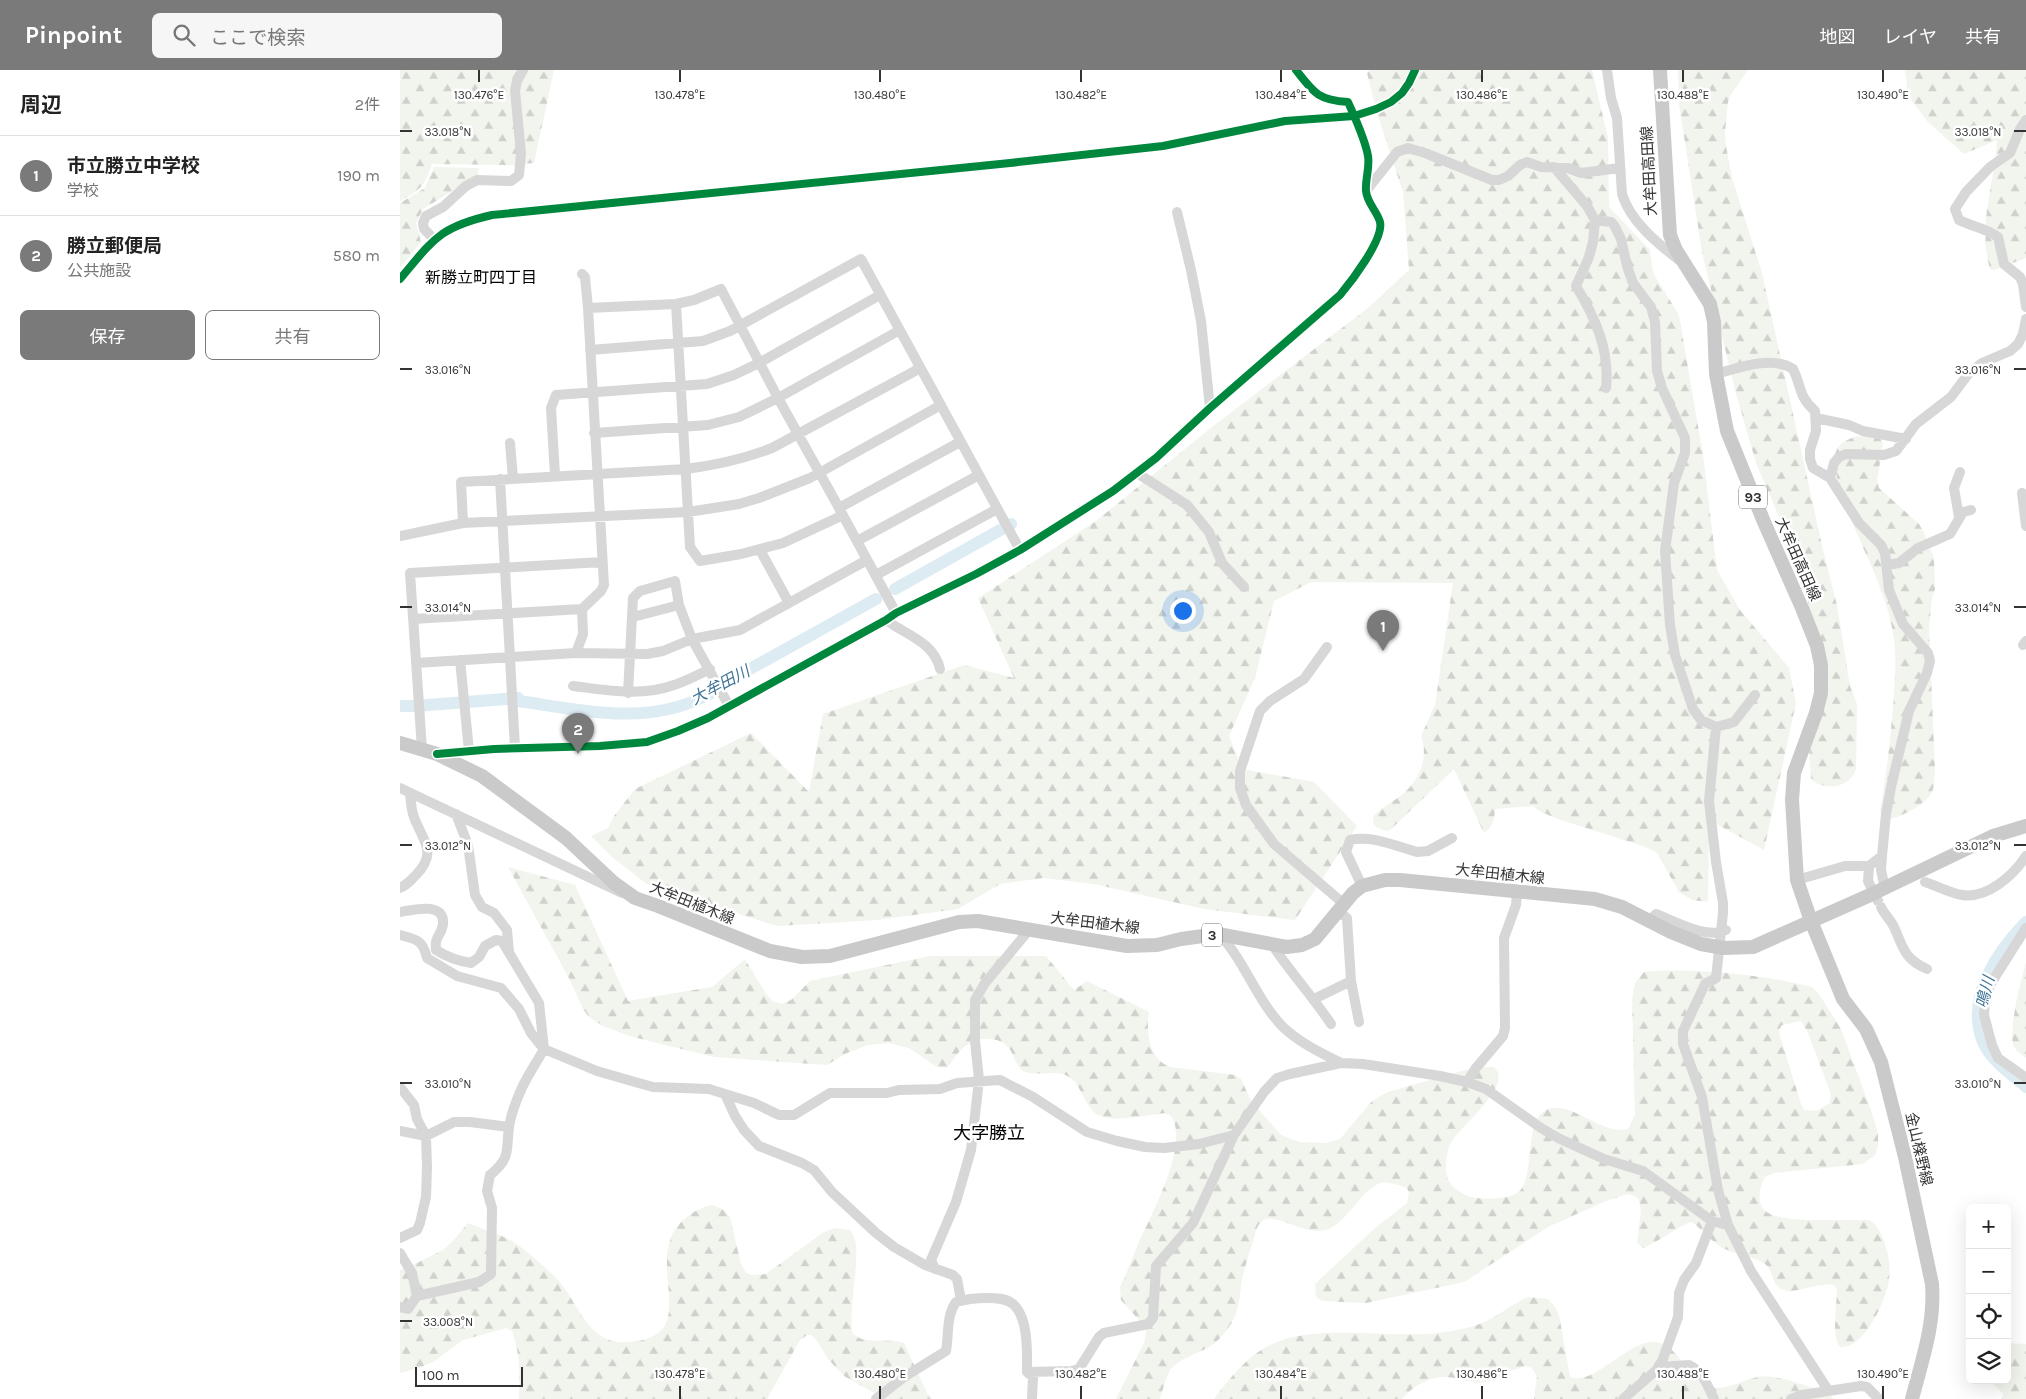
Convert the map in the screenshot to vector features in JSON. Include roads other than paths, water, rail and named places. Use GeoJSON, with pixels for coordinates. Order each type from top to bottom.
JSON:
{"type":"FeatureCollection","features":[{"type":"Feature","properties":{"kind":"main road","name":"大牟田高田線"},"geometry":{"type":"LineString","coordinates":[[1660,70],[1670,235],[1686,266],[1710,304],[1714,322],[1716,374],[1728,431],[1764,522],[1809,623],[1821,665],[1821,693],[1816,713],[1794,774],[1792,800],[1797,880],[1812,921]]}},
{"type":"Feature","properties":{"kind":"main road","name":"大牟田植木線"},"geometry":{"type":"LineString","coordinates":[[400,744],[437,754],[482,776],[566,838],[614,883],[635,898],[770,951],[802,957],[830,956],[959,922],[978,921],[1127,946],[1157,945],[1181,939],[1218,934],[1287,948],[1302,945],[1316,939],[1362,886],[1385,880],[1595,899],[1622,908],[1701,944],[1723,948],[1753,947],[1885,888],[1993,836],[2026,826]]}},
{"type":"Feature","properties":{"kind":"main road","name":"金山檪野線"},"geometry":{"type":"LineString","coordinates":[[1812,921],[1843,999],[1866,1029],[1881,1062],[1905,1157],[1932,1284],[1934,1306],[1932,1321],[1912,1399]]}},
{"type":"Feature","properties":{"kind":"street"},"geometry":{"type":"LineString","coordinates":[[434,238],[424,229],[423,223],[426,216],[443,207],[466,186],[477,180],[510,181],[519,175],[521,153],[515,91],[517,81],[523,70]]}},
{"type":"Feature","properties":{"kind":"street"},"geometry":{"type":"LineString","coordinates":[[437,754],[515,748],[600,746],[647,742],[678,731],[729,706],[896,613],[1020,550],[1092,505],[1137,473],[1340,295],[1357,274],[1379,235],[1380,225],[1367,198],[1366,191],[1368,157],[1348,102],[1332,101],[1315,94],[1296,70]]}},
{"type":"Feature","properties":{"kind":"street"},"geometry":{"type":"LineString","coordinates":[[400,279],[434,238],[456,224],[492,215],[1108,153],[1163,146],[1285,122],[1354,116],[1391,102],[1402,93],[1415,70]]}},
{"type":"Feature","properties":{"kind":"street"},"geometry":{"type":"LineString","coordinates":[[1607,70],[1610,98],[1617,118],[1622,194],[1625,203],[1631,214],[1686,266]]}},
{"type":"Feature","properties":{"kind":"street"},"geometry":{"type":"LineString","coordinates":[[2026,120],[2010,153],[1990,167],[1966,192],[1956,209],[1959,220],[1985,228],[1998,237],[2004,264],[2020,278],[2023,284],[2026,307]]}},
{"type":"Feature","properties":{"kind":"street"},"geometry":{"type":"LineString","coordinates":[[1366,191],[1397,152],[1408,148],[1492,180],[1499,180],[1508,176],[1520,165],[1527,162],[1541,167],[1568,168],[1581,174],[1620,168]]}},
{"type":"Feature","properties":{"kind":"street"},"geometry":{"type":"LineString","coordinates":[[1554,167],[1587,206],[1594,220],[1593,242],[1589,257],[1576,286],[1586,302],[1600,333],[1606,355],[1606,388]]}},
{"type":"Feature","properties":{"kind":"street"},"geometry":{"type":"LineString","coordinates":[[1177,212],[1192,270],[1201,321],[1210,408]]}},
{"type":"Feature","properties":{"kind":"street"},"geometry":{"type":"LineString","coordinates":[[1594,220],[1610,222],[1614,225],[1621,239],[1633,283],[1652,307],[1655,322],[1657,371],[1662,388],[1685,438],[1685,453],[1674,483],[1665,551],[1670,625],[1675,655],[1693,709],[1701,720],[1716,727],[1734,722],[1755,695]]}},
{"type":"Feature","properties":{"kind":"street"},"geometry":{"type":"LineString","coordinates":[[590,350],[704,341],[740,325],[861,259],[1020,550]]}},
{"type":"Feature","properties":{"kind":"street"},"geometry":{"type":"LineString","coordinates":[[413,620],[582,609],[604,586],[588,308],[585,277],[582,274]]}},
{"type":"Feature","properties":{"kind":"street"},"geometry":{"type":"LineString","coordinates":[[588,308],[676,304],[694,300],[721,289],[759,363],[896,613]]}},
{"type":"Feature","properties":{"kind":"street"},"geometry":{"type":"LineString","coordinates":[[555,475],[551,408],[556,395],[707,384],[734,375],[759,363],[880,295]]}},
{"type":"Feature","properties":{"kind":"street"},"geometry":{"type":"LineString","coordinates":[[676,304],[690,547],[700,561],[760,550],[783,543],[839,517],[840,510]]}},
{"type":"Feature","properties":{"kind":"street"},"geometry":{"type":"LineString","coordinates":[[1830,478],[1834,464],[1839,457],[1846,454],[1884,455],[1896,451],[1916,424],[1950,397],[1969,373],[1982,363],[2010,351],[2018,344],[2023,334],[2026,319]]}},
{"type":"Feature","properties":{"kind":"street"},"geometry":{"type":"LineString","coordinates":[[594,432],[708,425],[739,417],[778,398],[900,330]]}},
{"type":"Feature","properties":{"kind":"street"},"geometry":{"type":"LineString","coordinates":[[1716,374],[1756,363],[1785,365],[1793,369],[1801,394],[1807,404],[1815,411],[1816,432],[1810,450],[1813,468],[1830,478],[1858,523],[1882,545],[1887,565],[1889,590],[1903,624],[1928,653],[1930,661],[1927,672],[1909,711],[1891,787],[1881,870],[1885,888]]}},
{"type":"Feature","properties":{"kind":"street"},"geometry":{"type":"LineString","coordinates":[[463,523],[461,482],[555,475],[686,469],[749,457],[799,434],[915,371],[919,366]]}},
{"type":"Feature","properties":{"kind":"street"},"geometry":{"type":"LineString","coordinates":[[400,536],[463,523],[688,512],[731,506],[796,484],[941,405]]}},
{"type":"Feature","properties":{"kind":"street"},"geometry":{"type":"LineString","coordinates":[[1816,418],[1849,426],[1863,432],[1906,439]]}},
{"type":"Feature","properties":{"kind":"street"},"geometry":{"type":"LineString","coordinates":[[840,510],[960,442]]}},
{"type":"Feature","properties":{"kind":"street"},"geometry":{"type":"LineString","coordinates":[[510,443],[513,478]]}},
{"type":"Feature","properties":{"kind":"street"},"geometry":{"type":"LineString","coordinates":[[1959,518],[1954,488],[1960,472]]}},
{"type":"Feature","properties":{"kind":"street"},"geometry":{"type":"LineString","coordinates":[[1137,473],[1186,505],[1209,532],[1222,563],[1244,587]]}},
{"type":"Feature","properties":{"kind":"street"},"geometry":{"type":"LineString","coordinates":[[857,541],[979,475]]}},
{"type":"Feature","properties":{"kind":"street"},"geometry":{"type":"LineString","coordinates":[[500,479],[515,748]]}},
{"type":"Feature","properties":{"kind":"street"},"geometry":{"type":"LineString","coordinates":[[2022,493],[2026,526]]}},
{"type":"Feature","properties":{"kind":"street"},"geometry":{"type":"LineString","coordinates":[[876,575],[997,509]]}},
{"type":"Feature","properties":{"kind":"street"},"geometry":{"type":"LineString","coordinates":[[1887,565],[1899,563],[1918,548],[1950,534],[1963,512],[1971,510]]}},
{"type":"Feature","properties":{"kind":"street"},"geometry":{"type":"LineString","coordinates":[[760,550],[789,603]]}},
{"type":"Feature","properties":{"kind":"street"},"geometry":{"type":"LineString","coordinates":[[416,663],[576,653],[630,654],[663,651],[692,639],[740,630],[867,560]]}},
{"type":"Feature","properties":{"kind":"street"},"geometry":{"type":"LineString","coordinates":[[422,749],[410,573],[602,562]]}},
{"type":"Feature","properties":{"kind":"street"},"geometry":{"type":"LineString","coordinates":[[628,692],[633,598],[640,591],[675,581],[679,605],[692,639],[729,706]]}},
{"type":"Feature","properties":{"kind":"street"},"geometry":{"type":"LineString","coordinates":[[633,617],[679,605]]}},
{"type":"Feature","properties":{"kind":"street"},"geometry":{"type":"LineString","coordinates":[[576,653],[583,634],[582,609]]}},
{"type":"Feature","properties":{"kind":"street"},"geometry":{"type":"LineString","coordinates":[[886,620],[924,642],[934,654],[940,669]]}},
{"type":"Feature","properties":{"kind":"street"},"geometry":{"type":"LineString","coordinates":[[1327,647],[1304,679],[1270,700],[1260,711],[1240,771],[1240,788],[1246,804],[1274,844],[1341,908],[1347,918],[1351,981],[1359,1022]]}},
{"type":"Feature","properties":{"kind":"street"},"geometry":{"type":"LineString","coordinates":[[460,660],[469,751]]}},
{"type":"Feature","properties":{"kind":"street"},"geometry":{"type":"LineString","coordinates":[[573,686],[628,692],[672,686],[710,669]]}},
{"type":"Feature","properties":{"kind":"street"},"geometry":{"type":"LineString","coordinates":[[1716,727],[1709,801],[1723,908],[1716,978],[1705,984],[1683,1031],[1683,1044],[1702,1097],[1710,1156],[1728,1225],[1751,1271],[1828,1390]]}},
{"type":"Feature","properties":{"kind":"street"},"geometry":{"type":"LineString","coordinates":[[405,791],[598,883],[630,897],[658,906]]}},
{"type":"Feature","properties":{"kind":"street"},"geometry":{"type":"LineString","coordinates":[[400,888],[407,884],[422,869],[427,860],[428,846],[405,791]]}},
{"type":"Feature","properties":{"kind":"street"},"geometry":{"type":"LineString","coordinates":[[456,814],[468,845],[475,895],[482,907],[494,913],[507,930],[510,955]]}},
{"type":"Feature","properties":{"kind":"street"},"geometry":{"type":"LineString","coordinates":[[1362,886],[1346,852],[1350,840],[1360,838],[1375,839],[1417,852],[1423,852],[1452,838]]}},
{"type":"Feature","properties":{"kind":"street"},"geometry":{"type":"LineString","coordinates":[[1797,880],[1845,866],[1869,866],[1882,856]]}},
{"type":"Feature","properties":{"kind":"street"},"geometry":{"type":"LineString","coordinates":[[1925,882],[1962,895],[1976,894],[2001,882],[2020,865],[2026,856]]}},
{"type":"Feature","properties":{"kind":"street"},"geometry":{"type":"LineString","coordinates":[[1868,881],[1869,866]]}},
{"type":"Feature","properties":{"kind":"street"},"geometry":{"type":"LineString","coordinates":[[1467,1082],[1476,1068],[1503,1036],[1506,1028],[1504,938],[1516,905],[1517,893]]}},
{"type":"Feature","properties":{"kind":"street"},"geometry":{"type":"LineString","coordinates":[[400,912],[428,907],[439,912],[443,925],[435,942],[436,950],[447,957],[472,963],[479,957],[485,946],[496,940],[502,941],[539,1003],[544,1049],[521,1088],[509,1127],[508,1151],[498,1169],[490,1176],[487,1191],[492,1208],[491,1274],[479,1282],[417,1296],[408,1308],[400,1307]]}},
{"type":"Feature","properties":{"kind":"street"},"geometry":{"type":"LineString","coordinates":[[1881,907],[1894,927],[1906,955],[1918,965],[1927,969]]}},
{"type":"Feature","properties":{"kind":"street"},"geometry":{"type":"LineString","coordinates":[[1649,921],[1656,914],[1694,930],[1713,933],[1725,931],[1728,914],[1723,908]]}},
{"type":"Feature","properties":{"kind":"street"},"geometry":{"type":"LineString","coordinates":[[2026,928],[1990,985],[1985,1000],[1984,1015],[1992,1045],[1998,1058],[2026,1078]]}},
{"type":"Feature","properties":{"kind":"street"},"geometry":{"type":"LineString","coordinates":[[935,1268],[931,1260],[956,1202],[972,1150],[979,1080],[975,1041],[975,1000],[985,983],[1029,930]]}},
{"type":"Feature","properties":{"kind":"street"},"geometry":{"type":"LineString","coordinates":[[1218,934],[1232,948],[1270,1011],[1283,1027],[1315,1050],[1341,1063]]}},
{"type":"Feature","properties":{"kind":"street"},"geometry":{"type":"LineString","coordinates":[[400,935],[417,939],[425,949],[427,958],[457,976],[501,988],[519,1009],[531,1032],[544,1049],[597,1071],[652,1087],[709,1089],[754,1102],[779,1115],[794,1115],[830,1092],[887,1093],[899,1090],[940,1089],[957,1083],[979,1080],[1000,1080],[1033,1097],[1087,1132],[1134,1145],[1164,1148],[1200,1144],[1234,1135]]}},
{"type":"Feature","properties":{"kind":"street"},"geometry":{"type":"LineString","coordinates":[[1273,946],[1288,969],[1314,999],[1331,1024]]}},
{"type":"Feature","properties":{"kind":"street"},"geometry":{"type":"LineString","coordinates":[[1314,999],[1351,981]]}},
{"type":"Feature","properties":{"kind":"street"},"geometry":{"type":"LineString","coordinates":[[1027,1372],[1079,1370],[1099,1337],[1104,1333],[1148,1324],[1153,1318],[1156,1266],[1193,1223],[1234,1135],[1264,1092],[1277,1078],[1341,1063],[1383,1067],[1467,1082],[1486,1089],[1558,1138],[1597,1156],[1648,1174],[1712,1221],[1728,1225]]}},
{"type":"Feature","properties":{"kind":"street"},"geometry":{"type":"LineString","coordinates":[[400,1087],[414,1105],[417,1119],[426,1136],[426,1197],[420,1223],[417,1230],[400,1238]]}},
{"type":"Feature","properties":{"kind":"street"},"geometry":{"type":"LineString","coordinates":[[725,1094],[744,1130],[759,1146],[802,1163],[814,1170],[832,1192],[894,1247],[925,1265],[953,1275],[957,1280],[961,1300]]}},
{"type":"Feature","properties":{"kind":"street"},"geometry":{"type":"LineString","coordinates":[[400,1131],[426,1136],[454,1122],[509,1127]]}},
{"type":"Feature","properties":{"kind":"street"},"geometry":{"type":"LineString","coordinates":[[1623,1399],[1660,1367],[1678,1317],[1679,1293],[1684,1280],[1696,1263],[1712,1221]]}},
{"type":"Feature","properties":{"kind":"street"},"geometry":{"type":"LineString","coordinates":[[400,1252],[412,1273],[417,1296]]}},
{"type":"Feature","properties":{"kind":"street"},"geometry":{"type":"LineString","coordinates":[[876,1399],[904,1377],[946,1351],[949,1339],[950,1310],[956,1302],[961,1300],[998,1298],[1013,1304],[1021,1318],[1027,1340],[1027,1372]]}},
{"type":"Feature","properties":{"kind":"street"},"geometry":{"type":"LineString","coordinates":[[1660,1367],[1689,1365],[1693,1367],[1706,1382],[1714,1399]]}},
{"type":"Feature","properties":{"kind":"street"},"geometry":{"type":"LineString","coordinates":[[1027,1372],[1033,1377],[1032,1399]]}},
{"type":"Feature","properties":{"kind":"street"},"geometry":{"type":"LineString","coordinates":[[1791,1399],[1828,1390],[1861,1386],[1867,1387],[1879,1399]]}},
{"type":"Feature","properties":{"kind":"waterway","name":"大牟田川"},"geometry":{"type":"LineString","coordinates":[[895,589],[1011,524]]}},
{"type":"Feature","properties":{"kind":"waterway","name":"大牟田川"},"geometry":{"type":"LineString","coordinates":[[400,706],[518,698],[519,701],[612,713],[658,711],[681,706],[722,687],[732,679],[876,599]]}},
{"type":"Feature","properties":{"kind":"waterway","name":"鳴川"},"geometry":{"type":"LineString","coordinates":[[2026,922],[1995,962],[1981,993],[1978,1009],[1978,1025],[1987,1049],[2002,1067],[2026,1087]]}},
{"type":"Feature","properties":{"kind":"tunnel"},"geometry":{"type":"LineString","coordinates":[[1868,881],[1881,907]]}},
{"type":"Feature","properties":{"kind":"place","name":"市立勝立中学校"},"geometry":{"type":"Point","coordinates":[1383,651]}},
{"type":"Feature","properties":{"kind":"place","name":"勝立郵便局"},"geometry":{"type":"Point","coordinates":[578,754]}},
{"type":"Feature","properties":{"kind":"district","name":"新勝立町四丁目"},"geometry":{"type":"Point","coordinates":[481,277]}},
{"type":"Feature","properties":{"kind":"district","name":"大字勝立"},"geometry":{"type":"Point","coordinates":[989,1133]}}]}
